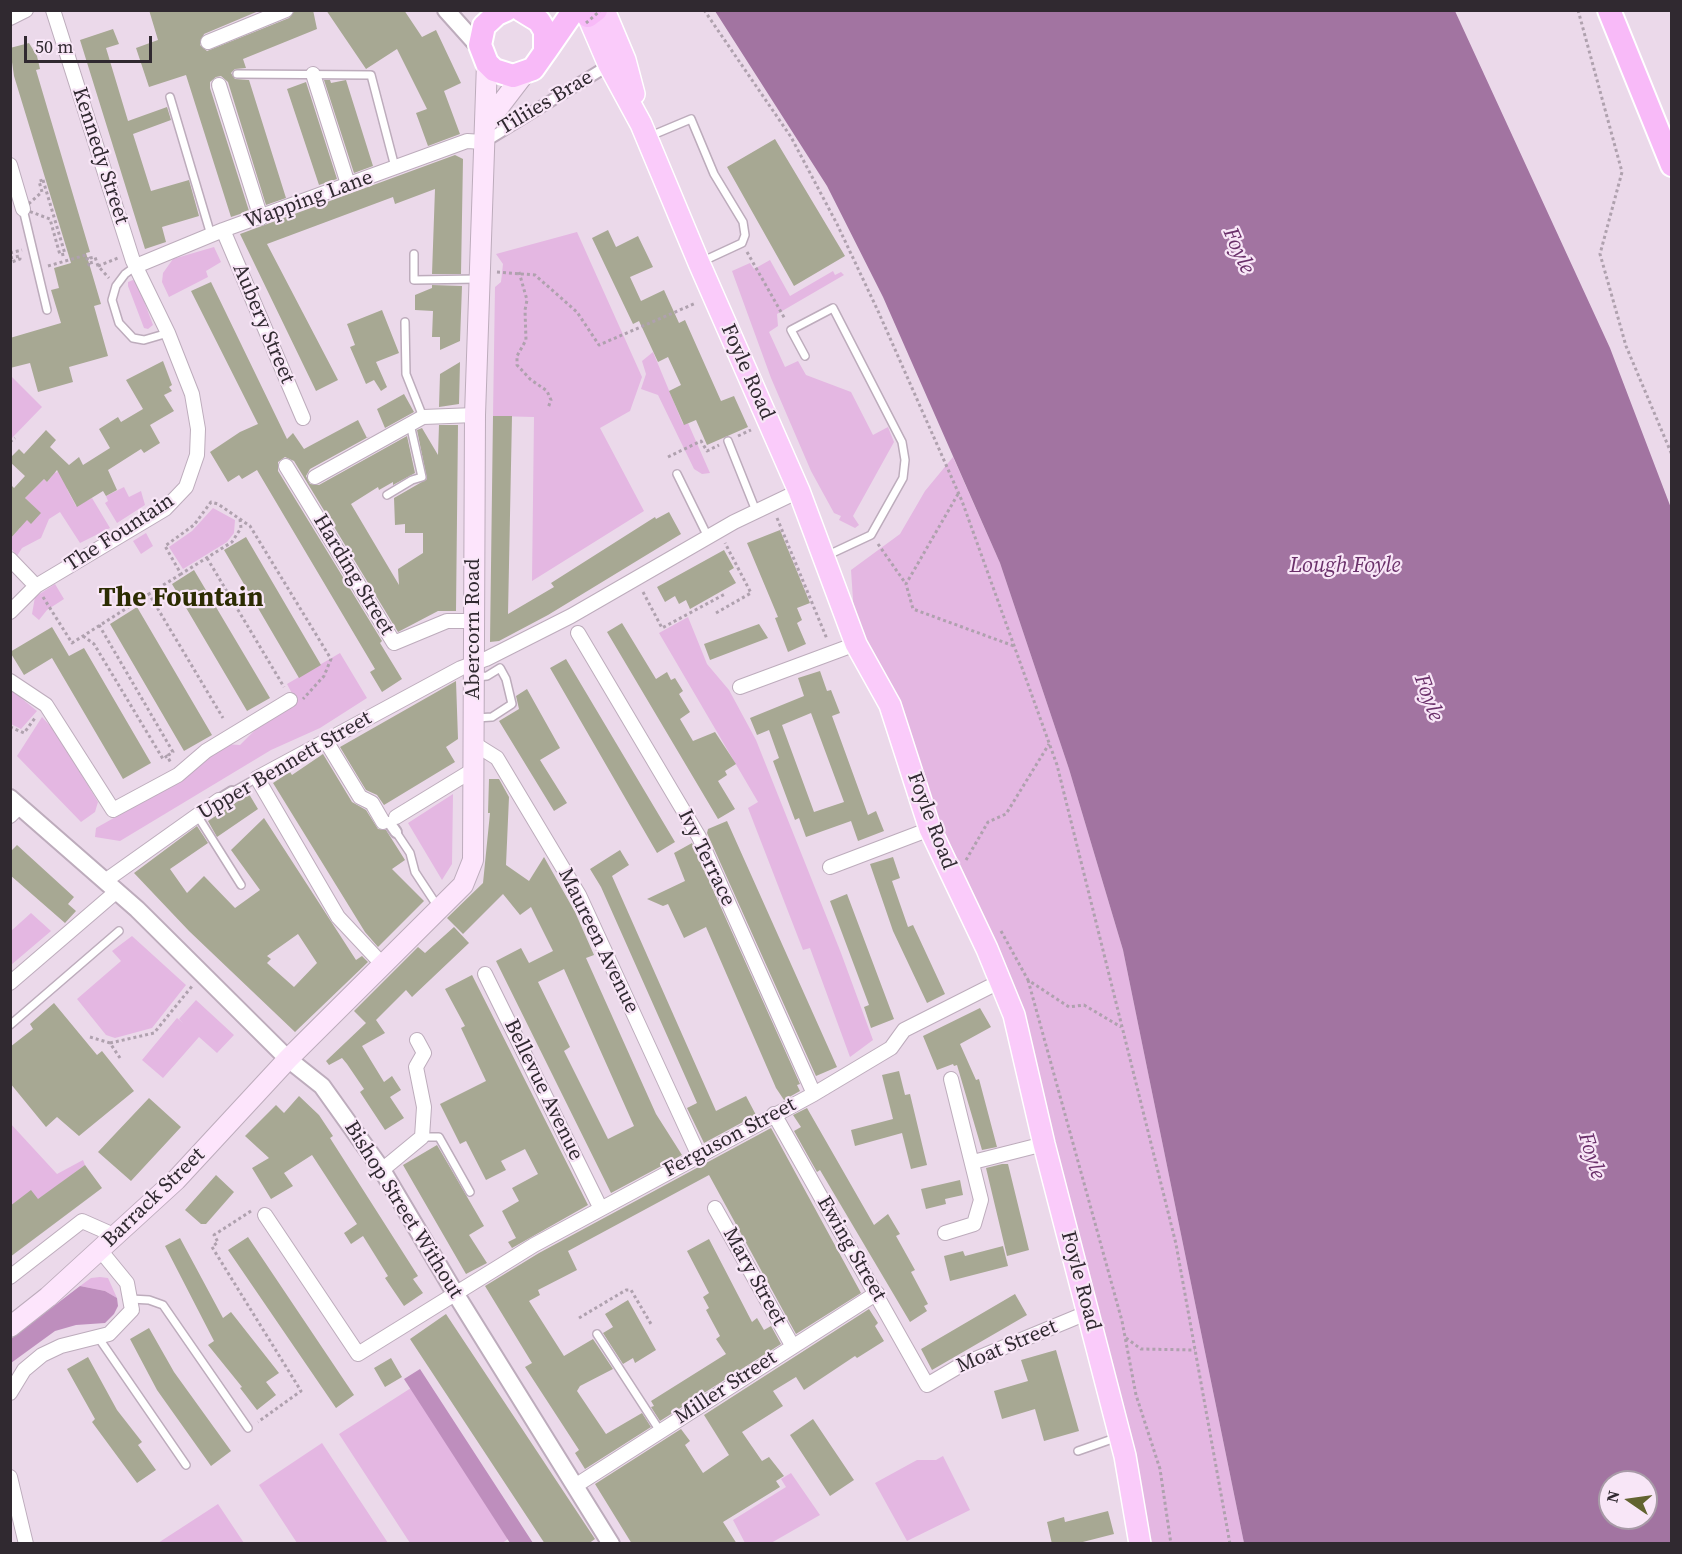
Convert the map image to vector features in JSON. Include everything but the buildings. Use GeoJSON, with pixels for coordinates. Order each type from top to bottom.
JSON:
{"type":"FeatureCollection","features":[{"type":"Feature","properties":{"kind":"highway"},"geometry":{"type":"LineString","coordinates":[[1609,10],[1671,165]]}},
{"type":"Feature","properties":{"kind":"highway"},"geometry":{"type":"LineString","coordinates":[[526,12],[593,14]]}},
{"type":"Feature","properties":{"kind":"highway"},"geometry":{"type":"LineString","coordinates":[[493,15],[481,35],[484,56],[502,74],[524,74],[541,62],[545,52],[545,31],[526,12]]}},
{"type":"Feature","properties":{"kind":"highway"},"geometry":{"type":"LineString","coordinates":[[545,52],[593,14]]}},
{"type":"Feature","properties":{"kind":"main road","name":"Foyle Road"},"geometry":{"type":"LineString","coordinates":[[593,14],[609,65],[644,131],[713,296],[799,491],[856,644],[890,705],[930,829],[1001,981],[1014,1015],[1044,1144],[1121,1437],[1140,1544]]}},
{"type":"Feature","properties":{"kind":"main road","name":"Foyle Road"},"geometry":{"type":"LineString","coordinates":[[593,14],[631,80],[644,131]]}},
{"type":"Feature","properties":{"kind":"main road","name":"Abercorn Road"},"geometry":{"type":"LineString","coordinates":[[288,1059],[462,885],[473,860],[475,415],[484,134],[484,56]]}},
{"type":"Feature","properties":{"kind":"main road"},"geometry":{"type":"LineString","coordinates":[[484,134],[524,74]]}},
{"type":"Feature","properties":{"kind":"main road","name":"Barrack Street"},"geometry":{"type":"LineString","coordinates":[[10,1327],[116,1236],[176,1180],[288,1059]]}},
{"type":"Feature","properties":{"kind":"street"},"geometry":{"type":"LineString","coordinates":[[10,18],[26,10]]}},
{"type":"Feature","properties":{"kind":"street","name":"Kennedy Street"},"geometry":{"type":"LineString","coordinates":[[53,10],[134,260]]}},
{"type":"Feature","properties":{"kind":"street"},"geometry":{"type":"LineString","coordinates":[[208,42],[286,10]]}},
{"type":"Feature","properties":{"kind":"street"},"geometry":{"type":"LineString","coordinates":[[449,15],[493,15]]}},
{"type":"Feature","properties":{"kind":"street"},"geometry":{"type":"LineString","coordinates":[[449,15],[484,56]]}},
{"type":"Feature","properties":{"kind":"street","name":"Tiliies Brae"},"geometry":{"type":"LineString","coordinates":[[484,134],[609,65]]}},
{"type":"Feature","properties":{"kind":"street"},"geometry":{"type":"LineString","coordinates":[[313,74],[348,184]]}},
{"type":"Feature","properties":{"kind":"street"},"geometry":{"type":"LineString","coordinates":[[219,85],[261,218]]}},
{"type":"Feature","properties":{"kind":"street","name":"Wapping Lane"},"geometry":{"type":"LineString","coordinates":[[134,260],[261,218],[348,184],[396,170],[484,134]]}},
{"type":"Feature","properties":{"kind":"street"},"geometry":{"type":"LineString","coordinates":[[10,165],[23,209]]}},
{"type":"Feature","properties":{"kind":"street","name":"Aubery Street"},"geometry":{"type":"LineString","coordinates":[[217,232],[303,418]]}},
{"type":"Feature","properties":{"kind":"street","name":"The Fountain"},"geometry":{"type":"LineString","coordinates":[[10,612],[36,586],[165,509],[186,487],[197,455],[198,429],[192,394],[168,333],[134,260]]}},
{"type":"Feature","properties":{"kind":"street"},"geometry":{"type":"LineString","coordinates":[[315,477],[416,420],[475,415]]}},
{"type":"Feature","properties":{"kind":"street","name":"Harding Street"},"geometry":{"type":"LineString","coordinates":[[286,466],[394,644],[437,623],[474,621]]}},
{"type":"Feature","properties":{"kind":"street","name":"Upper Bennett Street"},"geometry":{"type":"LineString","coordinates":[[258,778],[461,668],[474,670],[713,534],[799,491]]}},
{"type":"Feature","properties":{"kind":"street"},"geometry":{"type":"LineString","coordinates":[[10,560],[36,586]]}},
{"type":"Feature","properties":{"kind":"street","name":"Ivy Terrace"},"geometry":{"type":"LineString","coordinates":[[578,633],[699,837],[814,1094]]}},
{"type":"Feature","properties":{"kind":"street"},"geometry":{"type":"LineString","coordinates":[[740,687],[856,644]]}},
{"type":"Feature","properties":{"kind":"street"},"geometry":{"type":"LineString","coordinates":[[10,681],[45,705],[112,810],[178,776],[206,751],[290,700]]}},
{"type":"Feature","properties":{"kind":"street"},"geometry":{"type":"LineString","coordinates":[[326,741],[360,797],[372,803],[389,820],[396,832]]}},
{"type":"Feature","properties":{"kind":"street","name":"Maureen Avenue"},"geometry":{"type":"LineString","coordinates":[[473,742],[497,758],[579,895],[699,1156]]}},
{"type":"Feature","properties":{"kind":"street"},"geometry":{"type":"LineString","coordinates":[[389,820],[474,770]]}},
{"type":"Feature","properties":{"kind":"street"},"geometry":{"type":"LineString","coordinates":[[258,778],[338,917],[383,965]]}},
{"type":"Feature","properties":{"kind":"street","name":"Upper Bennett Street"},"geometry":{"type":"LineString","coordinates":[[10,983],[111,886],[197,815],[232,792]]}},
{"type":"Feature","properties":{"kind":"street","name":"Bishop Street Without"},"geometry":{"type":"LineString","coordinates":[[13,807],[111,886],[288,1059],[322,1086],[382,1170],[455,1293],[612,1544]]}},
{"type":"Feature","properties":{"kind":"street"},"geometry":{"type":"LineString","coordinates":[[830,867],[930,829]]}},
{"type":"Feature","properties":{"kind":"street","name":"Bellevue Avenue"},"geometry":{"type":"LineString","coordinates":[[485,974],[600,1207]]}},
{"type":"Feature","properties":{"kind":"street","name":"Ferguson Street"},"geometry":{"type":"LineString","coordinates":[[265,1215],[358,1354],[600,1207],[814,1094],[891,1048],[904,1030],[1001,981]]}},
{"type":"Feature","properties":{"kind":"street"},"geometry":{"type":"LineString","coordinates":[[382,1170],[422,1137],[424,1107],[416,1067],[424,1053],[417,1040]]}},
{"type":"Feature","properties":{"kind":"street"},"geometry":{"type":"LineString","coordinates":[[945,1233],[974,1224],[981,1200],[951,1079]]}},
{"type":"Feature","properties":{"kind":"street","name":"Ewing Street"},"geometry":{"type":"LineString","coordinates":[[774,1114],[927,1384]]}},
{"type":"Feature","properties":{"kind":"street"},"geometry":{"type":"LineString","coordinates":[[973,1162],[1044,1144]]}},
{"type":"Feature","properties":{"kind":"street","name":"Mary Street"},"geometry":{"type":"LineString","coordinates":[[715,1208],[792,1346]]}},
{"type":"Feature","properties":{"kind":"street"},"geometry":{"type":"LineString","coordinates":[[10,1277],[82,1221],[116,1236]]}},
{"type":"Feature","properties":{"kind":"street"},"geometry":{"type":"LineString","coordinates":[[10,1392],[24,1370],[42,1354],[61,1346],[109,1334],[132,1310],[127,1283],[100,1250]]}},
{"type":"Feature","properties":{"kind":"street","name":"Miller Street"},"geometry":{"type":"LineString","coordinates":[[575,1486],[877,1293]]}},
{"type":"Feature","properties":{"kind":"street","name":"Moat Street"},"geometry":{"type":"LineString","coordinates":[[927,1384],[961,1365],[1089,1312]]}},
{"type":"Feature","properties":{"kind":"street"},"geometry":{"type":"LineString","coordinates":[[10,1477],[26,1544]]}},
{"type":"Feature","properties":{"kind":"lane"},"geometry":{"type":"LineString","coordinates":[[237,74],[371,75],[396,170]]}},
{"type":"Feature","properties":{"kind":"lane"},"geometry":{"type":"LineString","coordinates":[[170,97],[217,232]]}},
{"type":"Feature","properties":{"kind":"lane"},"geometry":{"type":"LineString","coordinates":[[644,131],[691,119],[714,174],[743,222],[745,235],[742,243],[699,263]]}},
{"type":"Feature","properties":{"kind":"lane"},"geometry":{"type":"LineString","coordinates":[[23,209],[47,309]]}},
{"type":"Feature","properties":{"kind":"lane"},"geometry":{"type":"LineString","coordinates":[[414,254],[414,280],[480,276]]}},
{"type":"Feature","properties":{"kind":"lane"},"geometry":{"type":"LineString","coordinates":[[134,260],[116,286],[112,300],[119,323],[134,338],[144,340],[168,333]]}},
{"type":"Feature","properties":{"kind":"lane"},"geometry":{"type":"LineString","coordinates":[[805,356],[791,330],[833,308],[902,442],[905,460],[903,478],[872,535],[824,557]]}},
{"type":"Feature","properties":{"kind":"lane"},"geometry":{"type":"LineString","coordinates":[[387,495],[412,480],[422,477],[416,420],[406,374],[405,322]]}},
{"type":"Feature","properties":{"kind":"lane"},"geometry":{"type":"LineString","coordinates":[[728,441],[756,511]]}},
{"type":"Feature","properties":{"kind":"lane"},"geometry":{"type":"LineString","coordinates":[[677,474],[713,534]]}},
{"type":"Feature","properties":{"kind":"lane"},"geometry":{"type":"LineString","coordinates":[[474,670],[487,676],[500,668],[506,679],[512,704],[492,717],[474,718]]}},
{"type":"Feature","properties":{"kind":"lane","name":"Upper Bennett Street"},"geometry":{"type":"LineString","coordinates":[[232,792],[258,778]]}},
{"type":"Feature","properties":{"kind":"lane"},"geometry":{"type":"LineString","coordinates":[[197,815],[241,885]]}},
{"type":"Feature","properties":{"kind":"lane"},"geometry":{"type":"LineString","coordinates":[[396,832],[410,854],[415,873],[439,909]]}},
{"type":"Feature","properties":{"kind":"lane"},"geometry":{"type":"LineString","coordinates":[[10,1025],[119,931]]}},
{"type":"Feature","properties":{"kind":"lane"},"geometry":{"type":"LineString","coordinates":[[422,1137],[439,1137],[470,1192]]}},
{"type":"Feature","properties":{"kind":"lane"},"geometry":{"type":"LineString","coordinates":[[131,1299],[149,1300],[163,1305],[248,1428]]}},
{"type":"Feature","properties":{"kind":"lane"},"geometry":{"type":"LineString","coordinates":[[597,1334],[660,1431]]}},
{"type":"Feature","properties":{"kind":"lane"},"geometry":{"type":"LineString","coordinates":[[98,1337],[186,1465]]}},
{"type":"Feature","properties":{"kind":"lane"},"geometry":{"type":"LineString","coordinates":[[1078,1450],[1121,1437]]}},
{"type":"Feature","properties":{"kind":"path"},"geometry":{"type":"LineString","coordinates":[[704,10],[791,137],[837,224],[959,493],[1057,765],[1176,1244],[1230,1544]]}},
{"type":"Feature","properties":{"kind":"path"},"geometry":{"type":"LineString","coordinates":[[1578,10],[1622,172],[1600,254],[1626,346],[1671,455]]}},
{"type":"Feature","properties":{"kind":"path"},"geometry":{"type":"LineString","coordinates":[[23,209],[50,219],[60,255],[65,254],[43,180],[39,181],[42,192]]}},
{"type":"Feature","properties":{"kind":"path"},"geometry":{"type":"LineString","coordinates":[[742,243],[791,330]]}},
{"type":"Feature","properties":{"kind":"path"},"geometry":{"type":"LineString","coordinates":[[39,268],[86,255],[88,265],[92,265],[90,258],[95,257],[98,266],[134,260]]}},
{"type":"Feature","properties":{"kind":"path"},"geometry":{"type":"LineString","coordinates":[[480,276],[519,272],[535,275],[577,312],[599,345],[713,296]]}},
{"type":"Feature","properties":{"kind":"path"},"geometry":{"type":"LineString","coordinates":[[519,272],[527,300],[526,340],[517,356],[517,365],[530,380],[547,391],[551,400],[548,408]]}},
{"type":"Feature","properties":{"kind":"path"},"geometry":{"type":"LineString","coordinates":[[668,458],[701,441],[706,450],[754,429]]}},
{"type":"Feature","properties":{"kind":"path"},"geometry":{"type":"LineString","coordinates":[[10,442],[15,438]]}},
{"type":"Feature","properties":{"kind":"path"},"geometry":{"type":"LineString","coordinates":[[906,584],[959,493]]}},
{"type":"Feature","properties":{"kind":"path"},"geometry":{"type":"LineString","coordinates":[[181,574],[165,546],[194,525],[211,502],[250,526],[331,659],[332,663],[315,689],[300,701],[290,700],[207,558]]}},
{"type":"Feature","properties":{"kind":"path"},"geometry":{"type":"LineString","coordinates":[[774,513],[831,652]]}},
{"type":"Feature","properties":{"kind":"path"},"geometry":{"type":"LineString","coordinates":[[36,586],[72,643],[207,558],[238,535],[240,519]]}},
{"type":"Feature","properties":{"kind":"path"},"geometry":{"type":"LineString","coordinates":[[713,534],[751,593],[716,613]]}},
{"type":"Feature","properties":{"kind":"path"},"geometry":{"type":"LineString","coordinates":[[872,535],[906,584],[914,609],[1014,646]]}},
{"type":"Feature","properties":{"kind":"path"},"geometry":{"type":"LineString","coordinates":[[636,578],[662,628],[725,594]]}},
{"type":"Feature","properties":{"kind":"path"},"geometry":{"type":"LineString","coordinates":[[149,594],[223,718]]}},
{"type":"Feature","properties":{"kind":"path"},"geometry":{"type":"LineString","coordinates":[[83,636],[94,644],[163,759],[173,752],[99,625]]}},
{"type":"Feature","properties":{"kind":"path"},"geometry":{"type":"LineString","coordinates":[[10,727],[24,733],[45,705]]}},
{"type":"Feature","properties":{"kind":"path"},"geometry":{"type":"LineString","coordinates":[[966,860],[988,822],[1006,814],[1049,744]]}},
{"type":"Feature","properties":{"kind":"path"},"geometry":{"type":"LineString","coordinates":[[167,756],[178,776]]}},
{"type":"Feature","properties":{"kind":"path"},"geometry":{"type":"LineString","coordinates":[[996,925],[1010,943],[1028,980],[1125,1337],[1136,1395],[1160,1469],[1171,1544]]}},
{"type":"Feature","properties":{"kind":"path"},"geometry":{"type":"LineString","coordinates":[[90,1037],[110,1043],[154,1033],[203,974]]}},
{"type":"Feature","properties":{"kind":"path"},"geometry":{"type":"LineString","coordinates":[[1028,980],[1069,1007],[1084,1005],[1122,1028]]}},
{"type":"Feature","properties":{"kind":"path"},"geometry":{"type":"LineString","coordinates":[[110,1043],[120,1058]]}},
{"type":"Feature","properties":{"kind":"path"},"geometry":{"type":"LineString","coordinates":[[248,1428],[302,1391],[212,1247],[218,1242],[214,1235],[258,1207],[265,1215]]}},
{"type":"Feature","properties":{"kind":"path"},"geometry":{"type":"LineString","coordinates":[[579,1318],[626,1290],[631,1290],[651,1324]]}},
{"type":"Feature","properties":{"kind":"path"},"geometry":{"type":"LineString","coordinates":[[1125,1337],[1141,1349],[1195,1350]]}},
{"type":"Feature","properties":{"kind":"shaded area"},"geometry":{"type":"Polygon","coordinates":[[[577,232],[642,377],[630,411],[600,428],[644,511],[532,581],[534,417],[493,416],[495,287],[501,282],[503,264],[496,254],[577,232]]]}},
{"type":"Feature","properties":{"kind":"shaded area"},"geometry":{"type":"Polygon","coordinates":[[[214,247],[221,262],[206,271],[208,277],[169,297],[162,282],[163,273],[173,259],[214,247]]]}},
{"type":"Feature","properties":{"kind":"shaded area"},"geometry":{"type":"Polygon","coordinates":[[[770,260],[790,296],[833,271],[835,275],[841,272],[844,275],[777,314],[778,326],[769,332],[785,367],[798,361],[806,375],[851,392],[873,435],[888,427],[894,442],[853,516],[859,525],[855,528],[839,520],[841,516],[834,513],[811,471],[771,378],[732,271],[750,263],[754,269],[770,260]]]}},
{"type":"Feature","properties":{"kind":"shaded area"},"geometry":{"type":"Polygon","coordinates":[[[133,280],[137,282],[153,325],[148,329],[144,328],[128,286],[128,282],[133,280]]]}},
{"type":"Feature","properties":{"kind":"shaded area"},"geometry":{"type":"Polygon","coordinates":[[[653,352],[683,424],[688,423],[710,473],[702,474],[694,469],[658,395],[641,389],[646,374],[642,361],[653,352]]]}},
{"type":"Feature","properties":{"kind":"shaded area"},"geometry":{"type":"Polygon","coordinates":[[[12,377],[42,407],[11,439],[10,378],[12,377]]]}},
{"type":"Feature","properties":{"kind":"shaded area"},"geometry":{"type":"Polygon","coordinates":[[[953,457],[1000,563],[1069,769],[1123,950],[1244,1543],[1140,1543],[1014,1015],[856,644],[851,570],[900,534],[925,491],[953,457]]]}},
{"type":"Feature","properties":{"kind":"shaded area"},"geometry":{"type":"Polygon","coordinates":[[[64,464],[75,484],[67,489],[76,506],[92,498],[110,528],[80,543],[60,512],[49,519],[41,538],[22,548],[17,556],[11,548],[10,539],[20,528],[15,522],[40,513],[25,498],[44,479],[47,482],[52,476],[48,465],[56,473],[64,464]]]}},
{"type":"Feature","properties":{"kind":"shaded area"},"geometry":{"type":"Polygon","coordinates":[[[124,487],[129,497],[141,491],[145,505],[117,523],[105,503],[108,501],[106,496],[124,487]]]}},
{"type":"Feature","properties":{"kind":"shaded area"},"geometry":{"type":"Polygon","coordinates":[[[213,508],[235,520],[234,533],[227,542],[183,569],[169,547],[192,531],[213,508]]]}},
{"type":"Feature","properties":{"kind":"shaded area"},"geometry":{"type":"Polygon","coordinates":[[[146,533],[153,546],[141,554],[133,541],[146,533]]]}},
{"type":"Feature","properties":{"kind":"shaded area"},"geometry":{"type":"Polygon","coordinates":[[[55,584],[64,599],[47,610],[39,620],[32,614],[35,597],[55,584]]]}},
{"type":"Feature","properties":{"kind":"shaded area"},"geometry":{"type":"Polygon","coordinates":[[[688,617],[707,664],[729,690],[756,740],[841,953],[873,1040],[850,1057],[810,948],[803,950],[748,808],[758,802],[659,633],[688,617]]]}},
{"type":"Feature","properties":{"kind":"shaded area"},"geometry":{"type":"Polygon","coordinates":[[[340,653],[367,698],[320,728],[271,750],[120,841],[95,837],[96,828],[183,779],[224,744],[240,745],[259,726],[297,703],[287,684],[340,653]]]}},
{"type":"Feature","properties":{"kind":"shaded area"},"geometry":{"type":"Polygon","coordinates":[[[10,689],[37,711],[21,729],[11,724],[10,689]]]}},
{"type":"Feature","properties":{"kind":"shaded area"},"geometry":{"type":"Polygon","coordinates":[[[42,717],[55,731],[98,802],[95,812],[81,822],[17,756],[42,717]]]}},
{"type":"Feature","properties":{"kind":"shaded area"},"geometry":{"type":"Polygon","coordinates":[[[453,794],[452,864],[442,880],[408,823],[453,794]]]}},
{"type":"Feature","properties":{"kind":"shaded area"},"geometry":{"type":"Polygon","coordinates":[[[31,913],[51,931],[11,965],[11,931],[31,913]]]}},
{"type":"Feature","properties":{"kind":"shaded area"},"geometry":{"type":"Polygon","coordinates":[[[132,936],[186,985],[152,1028],[115,1038],[106,1035],[77,999],[121,961],[112,951],[132,936]]]}},
{"type":"Feature","properties":{"kind":"shaded area"},"geometry":{"type":"Polygon","coordinates":[[[196,1000],[234,1035],[217,1053],[199,1037],[163,1078],[142,1060],[177,1018],[183,1023],[179,1019],[196,1000]]]}},
{"type":"Feature","properties":{"kind":"shaded area"},"geometry":{"type":"Polygon","coordinates":[[[10,1123],[57,1174],[83,1160],[85,1165],[38,1200],[11,1206],[10,1123]]]}},
{"type":"Feature","properties":{"kind":"shaded area"},"geometry":{"type":"Polygon","coordinates":[[[91,1278],[108,1278],[117,1298],[105,1291],[80,1286],[91,1278]]]}},
{"type":"Feature","properties":{"kind":"shaded area"},"geometry":{"type":"Polygon","coordinates":[[[80,1286],[105,1291],[117,1298],[118,1306],[114,1314],[105,1323],[76,1325],[55,1331],[11,1363],[11,1339],[80,1286]]]}},
{"type":"Feature","properties":{"kind":"shaded area"},"geometry":{"type":"Polygon","coordinates":[[[420,1369],[533,1543],[510,1543],[404,1379],[420,1369]]]}},
{"type":"Feature","properties":{"kind":"shaded area"},"geometry":{"type":"Polygon","coordinates":[[[411,1388],[508,1539],[501,1544],[410,1543],[339,1434],[411,1388]]]}},
{"type":"Feature","properties":{"kind":"shaded area"},"geometry":{"type":"Polygon","coordinates":[[[322,1443],[388,1543],[297,1543],[259,1485],[322,1443]]]}},
{"type":"Feature","properties":{"kind":"shaded area"},"geometry":{"type":"Polygon","coordinates":[[[943,1456],[970,1510],[907,1541],[875,1483],[917,1460],[936,1460],[943,1456]]]}},
{"type":"Feature","properties":{"kind":"shaded area"},"geometry":{"type":"Polygon","coordinates":[[[791,1473],[820,1515],[771,1543],[745,1543],[733,1520],[786,1487],[781,1479],[791,1473]]]}},
{"type":"Feature","properties":{"kind":"shaded area"},"geometry":{"type":"Polygon","coordinates":[[[218,1504],[244,1543],[158,1543],[218,1504]]]}},
{"type":"Feature","properties":{"kind":"water","name":"Lough Foyle"},"geometry":{"type":"Polygon","coordinates":[[[715,11],[1455,11],[1610,348],[1671,508],[1671,1543],[1244,1543],[1123,950],[1069,769],[1000,563],[883,297],[827,186],[715,11]]]}},
{"type":"Feature","properties":{"kind":"district","name":"The Fountain"},"geometry":{"type":"Point","coordinates":[181,599]}},
{"type":"Feature","properties":{"kind":"water label","name":"Foyle"},"geometry":{"type":"Point","coordinates":[1238,251]}},
{"type":"Feature","properties":{"kind":"water label","name":"Foyle"},"geometry":{"type":"Point","coordinates":[1428,698]}},
{"type":"Feature","properties":{"kind":"water label","name":"Foyle"},"geometry":{"type":"Point","coordinates":[1591,1156]}}]}
